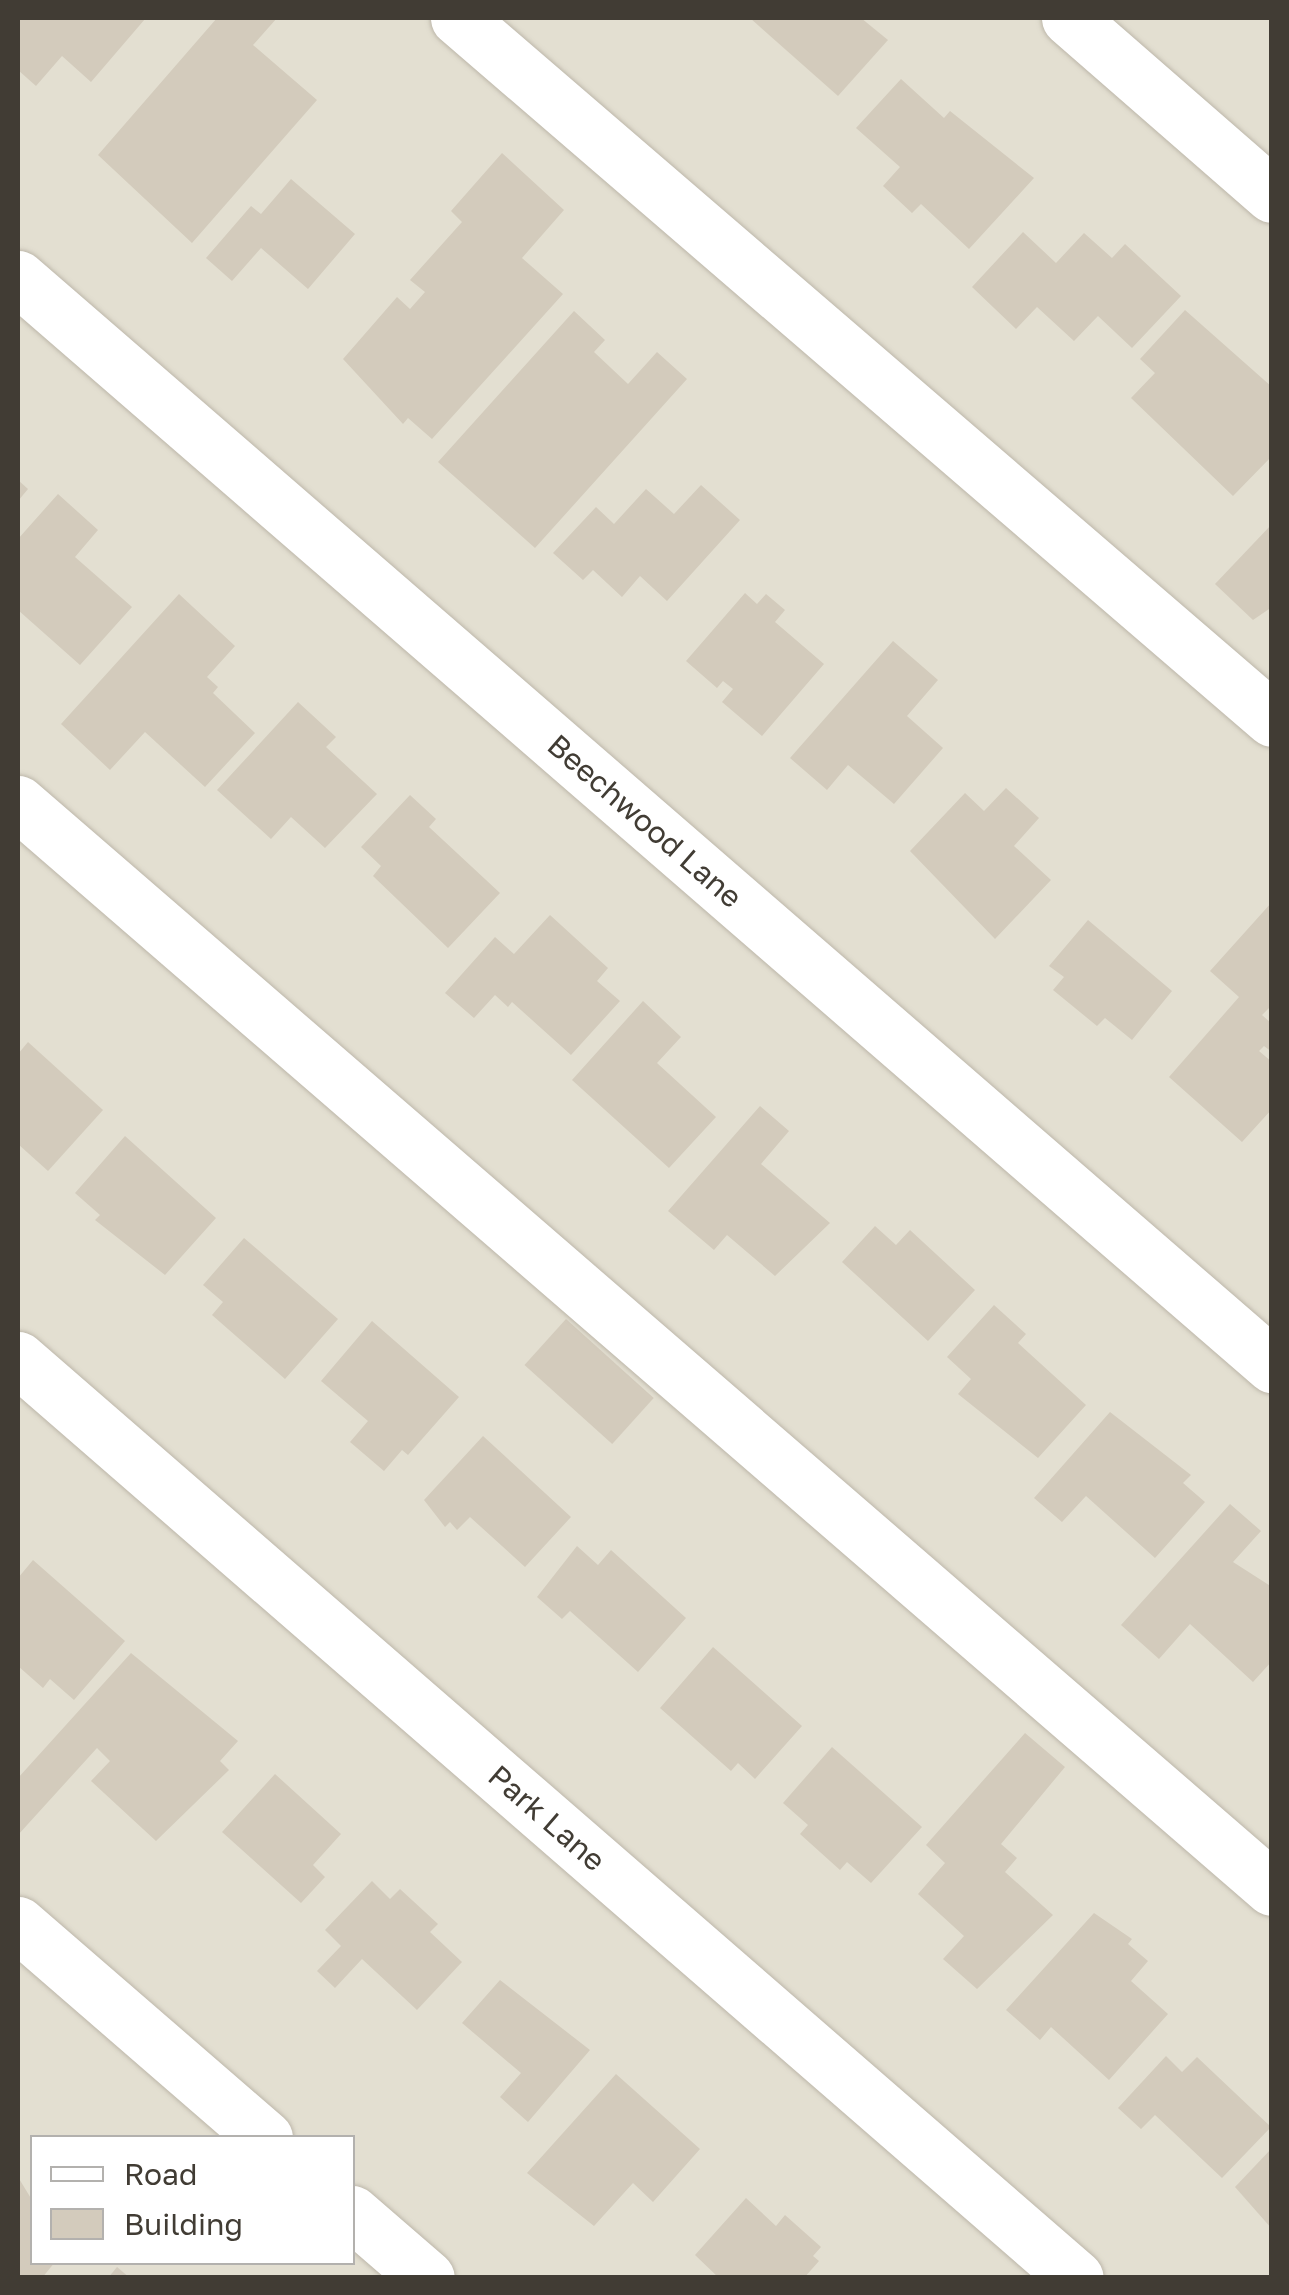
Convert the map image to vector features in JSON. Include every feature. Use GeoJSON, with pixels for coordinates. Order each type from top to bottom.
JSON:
{"type":"FeatureCollection","features":[{"type":"Feature","properties":{"kind":"street"},"geometry":{"type":"LineString","coordinates":[[458,18],[1272,719]]}},
{"type":"Feature","properties":{"kind":"street"},"geometry":{"type":"LineString","coordinates":[[1069,18],[1272,194]]}},
{"type":"Feature","properties":{"kind":"street","name":"Beechwood Lane"},"geometry":{"type":"LineString","coordinates":[[18,278],[1272,1365]]}},
{"type":"Feature","properties":{"kind":"street"},"geometry":{"type":"LineString","coordinates":[[18,803],[1272,1888]]}},
{"type":"Feature","properties":{"kind":"street","name":"Park Lane"},"geometry":{"type":"LineString","coordinates":[[18,1358],[1076,2278]]}},
{"type":"Feature","properties":{"kind":"street"},"geometry":{"type":"LineString","coordinates":[[18,1924],[262,2135]]}},
{"type":"Feature","properties":{"kind":"street"},"geometry":{"type":"LineString","coordinates":[[355,2216],[428,2278]]}},
{"type":"Feature","properties":{"kind":"shaded area"},"geometry":{"type":"Polygon","coordinates":[[[18,18],[1271,18],[1271,2277],[18,2277],[18,18]]]}},
{"type":"Feature","properties":{"kind":"building"},"geometry":{"type":"Polygon","coordinates":[[[18,18],[145,19],[91,82],[62,56],[36,86],[18,70],[18,18]]]}},
{"type":"Feature","properties":{"kind":"building"},"geometry":{"type":"Polygon","coordinates":[[[217,18],[277,18],[253,45],[317,100],[192,243],[98,155],[217,18]]]}},
{"type":"Feature","properties":{"kind":"building"},"geometry":{"type":"Polygon","coordinates":[[[750,18],[861,18],[888,40],[838,96],[750,18]]]}},
{"type":"Feature","properties":{"kind":"building"},"geometry":{"type":"Polygon","coordinates":[[[901,79],[944,118],[950,111],[1034,178],[969,249],[921,204],[912,213],[883,186],[900,167],[856,128],[901,79]]]}},
{"type":"Feature","properties":{"kind":"building"},"geometry":{"type":"Polygon","coordinates":[[[502,153],[564,210],[522,258],[563,294],[432,439],[408,418],[403,424],[343,359],[397,297],[410,309],[425,292],[410,280],[462,222],[451,211],[502,153]]]}},
{"type":"Feature","properties":{"kind":"building"},"geometry":{"type":"Polygon","coordinates":[[[291,179],[355,234],[308,289],[261,248],[232,281],[206,258],[251,206],[261,214],[291,179]]]}},
{"type":"Feature","properties":{"kind":"building"},"geometry":{"type":"Polygon","coordinates":[[[1023,232],[1056,263],[1084,233],[1112,258],[1125,244],[1181,296],[1132,348],[1098,316],[1074,341],[1037,307],[1016,329],[972,287],[1023,232]]]}},
{"type":"Feature","properties":{"kind":"building"},"geometry":{"type":"Polygon","coordinates":[[[1185,310],[1272,387],[1272,456],[1233,496],[1131,398],[1155,373],[1140,359],[1185,310]]]}},
{"type":"Feature","properties":{"kind":"building"},"geometry":{"type":"Polygon","coordinates":[[[574,311],[605,340],[594,352],[628,384],[657,352],[687,379],[535,548],[438,462],[574,311]]]}},
{"type":"Feature","properties":{"kind":"building"},"geometry":{"type":"Polygon","coordinates":[[[18,480],[28,489],[18,501],[18,480]]]}},
{"type":"Feature","properties":{"kind":"building"},"geometry":{"type":"Polygon","coordinates":[[[701,485],[740,520],[667,601],[640,576],[622,597],[593,570],[583,580],[553,553],[596,507],[614,524],[646,489],[674,514],[701,485]]]}},
{"type":"Feature","properties":{"kind":"building"},"geometry":{"type":"Polygon","coordinates":[[[58,494],[98,530],[75,557],[132,607],[80,665],[18,610],[18,539],[58,494]]]}},
{"type":"Feature","properties":{"kind":"building"},"geometry":{"type":"Polygon","coordinates":[[[1272,524],[1272,607],[1253,620],[1215,584],[1272,524]]]}},
{"type":"Feature","properties":{"kind":"building"},"geometry":{"type":"Polygon","coordinates":[[[745,593],[757,604],[766,594],[785,610],[775,622],[824,664],[762,736],[722,702],[733,689],[723,681],[717,688],[686,661],[745,593]]]}},
{"type":"Feature","properties":{"kind":"building"},"geometry":{"type":"Polygon","coordinates":[[[179,594],[235,646],[207,677],[218,687],[213,693],[255,733],[205,787],[145,732],[110,770],[61,724],[179,594]]]}},
{"type":"Feature","properties":{"kind":"building"},"geometry":{"type":"Polygon","coordinates":[[[893,641],[938,680],[907,716],[943,748],[894,804],[848,765],[827,790],[790,758],[893,641]]]}},
{"type":"Feature","properties":{"kind":"building"},"geometry":{"type":"Polygon","coordinates":[[[298,702],[336,737],[326,747],[377,794],[325,848],[291,817],[271,839],[217,790],[298,702]]]}},
{"type":"Feature","properties":{"kind":"building"},"geometry":{"type":"Polygon","coordinates":[[[1006,788],[1039,818],[1014,846],[1051,880],[995,939],[910,851],[965,793],[984,811],[1006,788]]]}},
{"type":"Feature","properties":{"kind":"building"},"geometry":{"type":"Polygon","coordinates":[[[410,795],[436,819],[429,827],[500,893],[448,948],[373,876],[381,866],[361,847],[410,795]]]}},
{"type":"Feature","properties":{"kind":"building"},"geometry":{"type":"Polygon","coordinates":[[[1272,902],[1272,1005],[1262,1015],[1272,1024],[1272,1052],[1264,1046],[1259,1051],[1272,1062],[1272,1109],[1242,1142],[1169,1077],[1239,997],[1210,971],[1272,902]]]}},
{"type":"Feature","properties":{"kind":"building"},"geometry":{"type":"Polygon","coordinates":[[[550,915],[608,968],[597,981],[620,1001],[571,1055],[512,1002],[508,1007],[495,995],[474,1018],[445,993],[495,937],[514,954],[550,915]]]}},
{"type":"Feature","properties":{"kind":"building"},"geometry":{"type":"Polygon","coordinates":[[[1088,920],[1172,991],[1132,1040],[1105,1018],[1097,1026],[1053,990],[1064,977],[1049,966],[1088,920]]]}},
{"type":"Feature","properties":{"kind":"building"},"geometry":{"type":"Polygon","coordinates":[[[643,1001],[681,1037],[657,1063],[716,1117],[669,1168],[572,1080],[643,1001]]]}},
{"type":"Feature","properties":{"kind":"building"},"geometry":{"type":"Polygon","coordinates":[[[28,1042],[103,1110],[48,1171],[18,1144],[18,1054],[28,1042]]]}},
{"type":"Feature","properties":{"kind":"building"},"geometry":{"type":"Polygon","coordinates":[[[760,1106],[789,1131],[761,1164],[830,1223],[775,1276],[727,1235],[714,1250],[668,1211],[760,1106]]]}},
{"type":"Feature","properties":{"kind":"building"},"geometry":{"type":"Polygon","coordinates":[[[125,1136],[216,1218],[165,1275],[95,1220],[100,1215],[75,1193],[125,1136]]]}},
{"type":"Feature","properties":{"kind":"building"},"geometry":{"type":"Polygon","coordinates":[[[875,1226],[896,1245],[910,1230],[975,1290],[928,1341],[842,1262],[875,1226]]]}},
{"type":"Feature","properties":{"kind":"building"},"geometry":{"type":"Polygon","coordinates":[[[244,1238],[338,1319],[285,1379],[212,1315],[223,1302],[203,1285],[244,1238]]]}},
{"type":"Feature","properties":{"kind":"building"},"geometry":{"type":"Polygon","coordinates":[[[994,1305],[1026,1334],[1018,1343],[1086,1405],[1038,1458],[958,1394],[971,1379],[947,1357],[994,1305]]]}},
{"type":"Feature","properties":{"kind":"building"},"geometry":{"type":"Polygon","coordinates":[[[566,1319],[654,1398],[612,1444],[525,1365],[566,1319]]]}},
{"type":"Feature","properties":{"kind":"building"},"geometry":{"type":"Polygon","coordinates":[[[372,1321],[459,1397],[408,1455],[402,1450],[384,1471],[350,1442],[368,1421],[321,1381],[372,1321]]]}},
{"type":"Feature","properties":{"kind":"building"},"geometry":{"type":"Polygon","coordinates":[[[1110,1412],[1191,1475],[1183,1483],[1205,1502],[1155,1558],[1086,1496],[1062,1522],[1034,1498],[1110,1412]]]}},
{"type":"Feature","properties":{"kind":"building"},"geometry":{"type":"Polygon","coordinates":[[[483,1436],[571,1517],[525,1567],[470,1517],[457,1530],[450,1522],[445,1527],[424,1500],[483,1436]]]}},
{"type":"Feature","properties":{"kind":"building"},"geometry":{"type":"Polygon","coordinates":[[[1230,1504],[1261,1531],[1233,1562],[1272,1587],[1272,1661],[1253,1682],[1190,1624],[1159,1659],[1121,1625],[1230,1504]]]}},
{"type":"Feature","properties":{"kind":"building"},"geometry":{"type":"Polygon","coordinates":[[[577,1546],[598,1565],[611,1550],[686,1618],[638,1672],[570,1611],[562,1619],[537,1597],[577,1546]]]}},
{"type":"Feature","properties":{"kind":"building"},"geometry":{"type":"Polygon","coordinates":[[[33,1560],[125,1641],[74,1700],[50,1679],[43,1688],[18,1666],[18,1578],[33,1560]]]}},
{"type":"Feature","properties":{"kind":"building"},"geometry":{"type":"Polygon","coordinates":[[[713,1647],[802,1726],[755,1779],[738,1763],[731,1771],[660,1708],[713,1647]]]}},
{"type":"Feature","properties":{"kind":"building"},"geometry":{"type":"Polygon","coordinates":[[[131,1653],[238,1741],[220,1761],[229,1770],[156,1841],[91,1781],[110,1761],[97,1748],[18,1835],[18,1778],[131,1653]]]}},
{"type":"Feature","properties":{"kind":"building"},"geometry":{"type":"Polygon","coordinates":[[[1025,1733],[1065,1767],[1001,1844],[1017,1858],[1005,1872],[1053,1915],[977,1989],[943,1959],[964,1936],[918,1894],[945,1863],[926,1845],[1025,1733]]]}},
{"type":"Feature","properties":{"kind":"building"},"geometry":{"type":"Polygon","coordinates":[[[832,1747],[922,1827],[871,1883],[847,1862],[840,1870],[800,1834],[808,1825],[783,1803],[832,1747]]]}},
{"type":"Feature","properties":{"kind":"building"},"geometry":{"type":"Polygon","coordinates":[[[275,1774],[341,1834],[313,1865],[325,1877],[301,1903],[222,1832],[275,1774]]]}},
{"type":"Feature","properties":{"kind":"building"},"geometry":{"type":"Polygon","coordinates":[[[372,1881],[390,1899],[400,1889],[438,1924],[430,1932],[462,1962],[417,2010],[362,1959],[335,1988],[317,1971],[341,1946],[325,1930],[372,1881]]]}},
{"type":"Feature","properties":{"kind":"building"},"geometry":{"type":"Polygon","coordinates":[[[1094,1913],[1132,1939],[1128,1944],[1148,1961],[1131,1981],[1168,2014],[1109,2080],[1051,2027],[1040,2040],[1006,2010],[1094,1913]]]}},
{"type":"Feature","properties":{"kind":"building"},"geometry":{"type":"Polygon","coordinates":[[[500,1980],[590,2050],[528,2122],[500,2097],[521,2073],[462,2023],[500,1980]]]}},
{"type":"Feature","properties":{"kind":"building"},"geometry":{"type":"Polygon","coordinates":[[[1166,2056],[1182,2072],[1197,2057],[1271,2127],[1222,2178],[1155,2115],[1141,2129],[1118,2108],[1166,2056]]]}},
{"type":"Feature","properties":{"kind":"building"},"geometry":{"type":"Polygon","coordinates":[[[616,2074],[700,2149],[653,2202],[633,2183],[594,2226],[527,2173],[616,2074]]]}},
{"type":"Feature","properties":{"kind":"building"},"geometry":{"type":"Polygon","coordinates":[[[1272,2148],[1272,2229],[1235,2187],[1272,2148]]]}},
{"type":"Feature","properties":{"kind":"building"},"geometry":{"type":"Polygon","coordinates":[[[18,2177],[30,2197],[30,2265],[53,2265],[42,2278],[18,2278],[18,2177]]]}},
{"type":"Feature","properties":{"kind":"building"},"geometry":{"type":"Polygon","coordinates":[[[746,2198],[776,2226],[785,2215],[821,2247],[813,2256],[819,2261],[804,2278],[719,2278],[695,2255],[746,2198]]]}},
{"type":"Feature","properties":{"kind":"building"},"geometry":{"type":"Polygon","coordinates":[[[117,2267],[130,2278],[108,2278],[117,2267]]]}}]}
